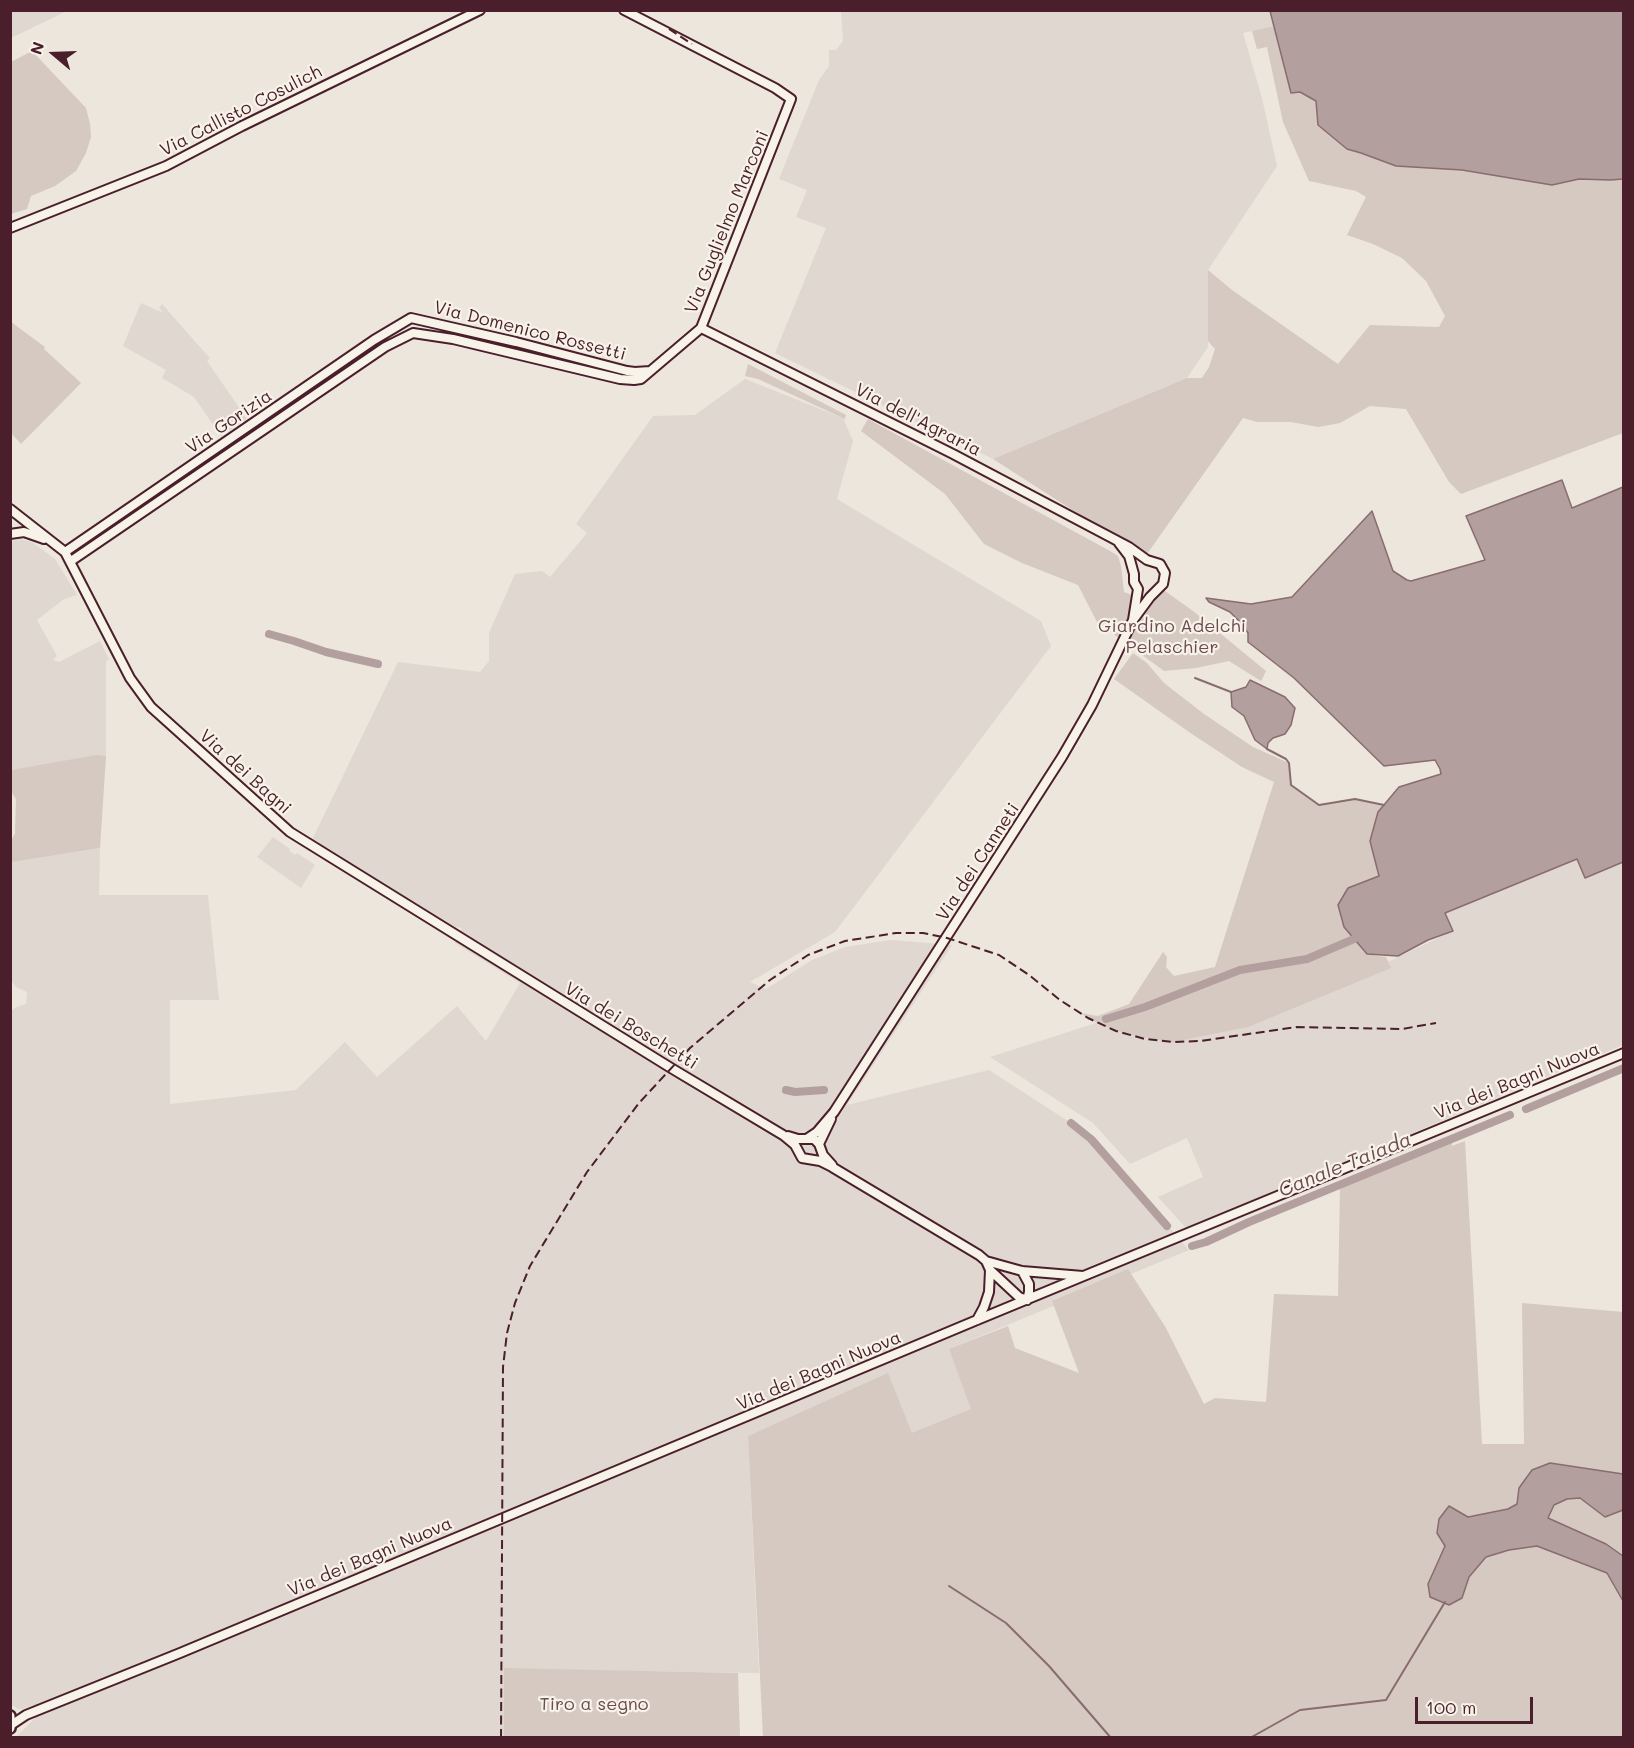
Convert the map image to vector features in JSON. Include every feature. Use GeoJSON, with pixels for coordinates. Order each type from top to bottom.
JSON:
{"type":"FeatureCollection","features":[{"type":"Feature","properties":{"kind":"street","name":"Via Callisto Cosulich"},"geometry":{"type":"LineString","coordinates":[[10,228],[166,166],[242,126],[480,10]]}},
{"type":"Feature","properties":{"kind":"street","name":"Via Guglielmo Marconi"},"geometry":{"type":"LineString","coordinates":[[624,10],[762,81],[791,99],[792,102],[701,328],[650,371]]}},
{"type":"Feature","properties":{"kind":"street","name":"Via Domenico Rossetti"},"geometry":{"type":"LineString","coordinates":[[411,318],[627,371],[650,371]]}},
{"type":"Feature","properties":{"kind":"street","name":"Via Gorizia"},"geometry":{"type":"LineString","coordinates":[[65,552],[374,340],[411,318]]}},
{"type":"Feature","properties":{"kind":"street","name":"Via dell'Agraria"},"geometry":{"type":"LineString","coordinates":[[701,328],[953,454],[1130,547],[1147,560],[1160,564],[1165,573],[1163,584],[1154,594]]}},
{"type":"Feature","properties":{"kind":"street","name":"Via Domenico Rossetti"},"geometry":{"type":"LineString","coordinates":[[413,333],[453,339],[621,379],[641,379],[650,371]]}},
{"type":"Feature","properties":{"kind":"street","name":"Via Gorizia"},"geometry":{"type":"LineString","coordinates":[[71,561],[385,347],[413,333]]}},
{"type":"Feature","properties":{"kind":"street"},"geometry":{"type":"LineString","coordinates":[[10,509],[65,552]]}},
{"type":"Feature","properties":{"kind":"street"},"geometry":{"type":"LineString","coordinates":[[10,517],[24,521]]}},
{"type":"Feature","properties":{"kind":"street"},"geometry":{"type":"LineString","coordinates":[[10,534],[29,533],[54,544]]}},
{"type":"Feature","properties":{"kind":"street"},"geometry":{"type":"LineString","coordinates":[[1119,543],[1129,556],[1136,587],[1145,593],[1154,594]]}},
{"type":"Feature","properties":{"kind":"street","name":"Via dei Bagni"},"geometry":{"type":"LineString","coordinates":[[65,552],[130,678],[151,707],[290,832],[465,940]]}},
{"type":"Feature","properties":{"kind":"street"},"geometry":{"type":"LineString","coordinates":[[1134,574],[1140,564],[1147,560]]}},
{"type":"Feature","properties":{"kind":"street","name":"Via dei Canneti"},"geometry":{"type":"LineString","coordinates":[[1133,620],[1136,587]]}},
{"type":"Feature","properties":{"kind":"street","name":"Via dei Canneti"},"geometry":{"type":"LineString","coordinates":[[806,1138],[820,1128],[834,1112],[1062,757],[1092,705],[1133,620],[1154,594]]}},
{"type":"Feature","properties":{"kind":"street","name":"Via dei Boschetti"},"geometry":{"type":"LineString","coordinates":[[465,940],[670,1068],[783,1134],[798,1150],[802,1158],[838,1170],[986,1261],[1022,1271],[1085,1276]]}},
{"type":"Feature","properties":{"kind":"street","name":"Via dei Bagni Nuova"},"geometry":{"type":"LineString","coordinates":[[11,1720],[180,1653],[1623,1053]]}},
{"type":"Feature","properties":{"kind":"street","name":"Via dei Canneti"},"geometry":{"type":"LineString","coordinates":[[820,1147],[834,1112]]}},
{"type":"Feature","properties":{"kind":"street","name":"Via dei Boschetti"},"geometry":{"type":"LineString","coordinates":[[783,1134],[814,1139],[838,1170]]}},
{"type":"Feature","properties":{"kind":"street"},"geometry":{"type":"LineString","coordinates":[[798,1150],[799,1144],[806,1138]]}},
{"type":"Feature","properties":{"kind":"street"},"geometry":{"type":"LineString","coordinates":[[813,1160],[820,1147]]}},
{"type":"Feature","properties":{"kind":"street"},"geometry":{"type":"LineString","coordinates":[[986,1261],[990,1270],[1019,1297],[1027,1300],[1029,1284],[1022,1271]]}},
{"type":"Feature","properties":{"kind":"street"},"geometry":{"type":"LineString","coordinates":[[977,1320],[989,1292],[990,1270]]}},
{"type":"Feature","properties":{"kind":"shaded area"},"geometry":{"type":"Polygon","coordinates":[[[11,10],[67,10],[67,11],[11,38],[11,10]]]}},
{"type":"Feature","properties":{"kind":"shaded area"},"geometry":{"type":"Polygon","coordinates":[[[841,11],[1270,11],[1274,26],[1243,33],[1262,98],[1277,166],[1208,270],[1208,347],[1187,378],[993,459],[775,353],[826,228],[796,217],[807,190],[779,179],[819,80],[829,66],[829,50],[836,50],[843,41],[841,11]]]}},
{"type":"Feature","properties":{"kind":"shaded area"},"geometry":{"type":"Polygon","coordinates":[[[1270,11],[1623,11],[1623,179],[1579,179],[1552,185],[1462,170],[1396,166],[1347,149],[1318,125],[1316,101],[1300,92],[1291,93],[1270,11]]]}},
{"type":"Feature","properties":{"kind":"shaded area"},"geometry":{"type":"Polygon","coordinates":[[[141,303],[161,312],[159,308],[162,304],[210,358],[207,361],[247,419],[221,436],[194,397],[162,378],[166,370],[123,346],[141,303]]]}},
{"type":"Feature","properties":{"kind":"shaded area"},"geometry":{"type":"Polygon","coordinates":[[[745,379],[843,418],[853,441],[837,499],[1041,621],[1051,646],[835,932],[750,982],[766,989],[812,960],[845,947],[891,940],[952,945],[847,1105],[989,1070],[1071,1123],[1091,1139],[1189,1250],[949,1349],[972,1409],[912,1434],[888,1374],[748,1436],[759,1673],[505,1669],[504,1737],[16,1737],[36,1717],[33,1705],[18,1709],[10,1704],[10,1012],[26,1004],[27,992],[16,987],[11,980],[12,862],[100,848],[99,895],[208,895],[219,1000],[170,1000],[170,1104],[296,1090],[345,1042],[377,1077],[457,1006],[486,1041],[520,983],[455,943],[462,928],[450,926],[312,840],[398,662],[480,672],[489,661],[489,633],[515,574],[542,571],[550,577],[587,533],[576,524],[653,416],[695,415],[745,379]]]}},
{"type":"Feature","properties":{"kind":"shaded area"},"geometry":{"type":"Polygon","coordinates":[[[1562,480],[1572,508],[1623,487],[1623,862],[1585,878],[1577,859],[1445,913],[1453,931],[1428,940],[1398,956],[1367,954],[1344,927],[1338,905],[1348,888],[1379,876],[1370,841],[1378,812],[1399,787],[1441,774],[1440,769],[1435,760],[1384,766],[1294,678],[1248,642],[1248,633],[1230,612],[1209,602],[1206,598],[1251,604],[1292,597],[1372,511],[1393,571],[1407,580],[1411,581],[1485,560],[1466,516],[1562,480]]]}},
{"type":"Feature","properties":{"kind":"shaded area"},"geometry":{"type":"Polygon","coordinates":[[[20,539],[32,542],[55,559],[77,595],[64,599],[37,620],[57,656],[53,660],[59,662],[100,641],[109,660],[106,661],[106,756],[11,770],[10,542],[20,539]]]}},
{"type":"Feature","properties":{"kind":"shaded area"},"geometry":{"type":"Polygon","coordinates":[[[1250,680],[1285,697],[1295,708],[1291,725],[1285,734],[1273,738],[1268,743],[1267,749],[1255,740],[1244,716],[1232,707],[1231,692],[1246,687],[1250,680]]]}},
{"type":"Feature","properties":{"kind":"shaded area"},"geometry":{"type":"Polygon","coordinates":[[[273,837],[295,855],[297,853],[315,865],[301,888],[257,857],[273,837]]]}},
{"type":"Feature","properties":{"kind":"shaded area"},"geometry":{"type":"Polygon","coordinates":[[[1577,858],[1586,878],[1623,862],[1623,1045],[1186,1228],[1158,1197],[1203,1177],[1187,1138],[1130,1164],[1093,1123],[990,1057],[1246,975],[1390,961],[1453,931],[1445,913],[1577,858]]]}},
{"type":"Feature","properties":{"kind":"shaded area"},"geometry":{"type":"Polygon","coordinates":[[[1550,1463],[1623,1474],[1623,1510],[1605,1517],[1580,1498],[1567,1499],[1554,1505],[1548,1518],[1606,1544],[1623,1556],[1623,1601],[1607,1573],[1537,1546],[1509,1550],[1486,1557],[1469,1577],[1462,1598],[1449,1605],[1430,1597],[1428,1584],[1445,1546],[1437,1533],[1439,1519],[1449,1506],[1468,1517],[1508,1509],[1517,1504],[1519,1488],[1532,1470],[1550,1463]]]}},
{"type":"Feature","properties":{"kind":"green space"},"geometry":{"type":"Polygon","coordinates":[[[1274,26],[1291,92],[1299,92],[1316,101],[1318,125],[1347,149],[1396,166],[1462,170],[1552,185],[1579,179],[1623,179],[1623,433],[1461,494],[1449,482],[1406,409],[1370,406],[1340,423],[1318,427],[1291,422],[1257,422],[1243,418],[1147,554],[1085,518],[993,459],[1187,378],[1202,378],[1209,367],[1215,349],[1208,341],[1208,270],[1232,290],[1338,364],[1370,325],[1439,327],[1445,316],[1426,281],[1402,258],[1347,235],[1366,197],[1356,191],[1309,181],[1283,122],[1267,47],[1257,49],[1252,31],[1274,26]]]}},
{"type":"Feature","properties":{"kind":"green space"},"geometry":{"type":"Polygon","coordinates":[[[32,51],[86,108],[91,137],[86,153],[76,171],[55,186],[31,196],[27,209],[11,214],[11,62],[32,51]]]}},
{"type":"Feature","properties":{"kind":"green space"},"geometry":{"type":"Polygon","coordinates":[[[11,322],[45,347],[44,349],[81,383],[21,444],[11,433],[11,322]]]}},
{"type":"Feature","properties":{"kind":"green space"},"geometry":{"type":"Polygon","coordinates":[[[748,364],[846,415],[844,420],[758,379],[745,376],[748,364]]]}},
{"type":"Feature","properties":{"kind":"green space","name":"Giardino Adelchi Pelaschier"},"geometry":{"type":"Polygon","coordinates":[[[868,419],[1118,556],[1124,592],[1150,602],[1157,593],[1165,591],[1266,671],[1261,681],[1229,661],[1196,668],[1164,671],[1097,622],[1078,585],[1022,563],[984,544],[945,494],[861,431],[868,419]]]}},
{"type":"Feature","properties":{"kind":"green space"},"geometry":{"type":"Polygon","coordinates":[[[1133,653],[1147,663],[1164,683],[1204,714],[1253,747],[1289,763],[1291,785],[1319,805],[1355,799],[1384,805],[1378,812],[1377,865],[1379,876],[1348,888],[1338,905],[1342,923],[1364,952],[1386,957],[1391,968],[1248,1027],[1173,1042],[1126,1034],[1097,1023],[1080,1013],[1098,1016],[1129,1004],[1163,952],[1167,957],[1166,967],[1174,976],[1215,967],[1274,782],[1242,767],[1114,679],[1133,653]]]}},
{"type":"Feature","properties":{"kind":"green space"},"geometry":{"type":"Polygon","coordinates":[[[97,755],[106,756],[100,848],[12,862],[11,840],[15,834],[16,799],[11,791],[11,770],[97,755]]]}},
{"type":"Feature","properties":{"kind":"green space"},"geometry":{"type":"Polygon","coordinates":[[[1452,1141],[1452,1146],[1465,1141],[1482,1444],[1524,1444],[1522,1303],[1623,1312],[1623,1737],[763,1737],[748,1436],[888,1373],[912,1433],[971,1409],[949,1349],[1008,1326],[1015,1348],[1079,1373],[1052,1301],[1128,1269],[1166,1328],[1204,1404],[1215,1398],[1266,1402],[1274,1294],[1338,1296],[1340,1187],[1452,1141]]]}},
{"type":"Feature","properties":{"kind":"green space","name":"Tiro a segno"},"geometry":{"type":"Polygon","coordinates":[[[504,1668],[738,1673],[740,1737],[504,1737],[504,1668]]]}},
{"type":"Feature","properties":{"kind":"waterway"},"geometry":{"type":"LineString","coordinates":[[269,634],[326,652],[378,664]]}},
{"type":"Feature","properties":{"kind":"waterway"},"geometry":{"type":"LineString","coordinates":[[1195,678],[1231,692]]}},
{"type":"Feature","properties":{"kind":"waterway"},"geometry":{"type":"LineString","coordinates":[[1267,749],[1286,759],[1289,763],[1291,785],[1319,805],[1355,799],[1384,805]]}},
{"type":"Feature","properties":{"kind":"waterway"},"geometry":{"type":"LineString","coordinates":[[1106,1019],[1145,1007],[1240,970],[1307,959],[1354,939]]}},
{"type":"Feature","properties":{"kind":"waterway","name":"Canale Taiada"},"geometry":{"type":"LineString","coordinates":[[1526,1109],[1624,1068]]}},
{"type":"Feature","properties":{"kind":"waterway"},"geometry":{"type":"LineString","coordinates":[[786,1090],[795,1092],[824,1090]]}},
{"type":"Feature","properties":{"kind":"waterway","name":"Canale Taiada"},"geometry":{"type":"LineString","coordinates":[[1192,1246],[1510,1115]]}},
{"type":"Feature","properties":{"kind":"waterway","name":"Canale Taiada"},"geometry":{"type":"LineString","coordinates":[[1071,1123],[1091,1139],[1167,1226]]}},
{"type":"Feature","properties":{"kind":"waterway"},"geometry":{"type":"LineString","coordinates":[[949,1586],[1006,1623],[1049,1666],[1111,1738]]}},
{"type":"Feature","properties":{"kind":"waterway"},"geometry":{"type":"LineString","coordinates":[[1250,1738],[1300,1710],[1386,1700],[1445,1602]]}},
{"type":"Feature","properties":{"kind":"railway"},"geometry":{"type":"LineString","coordinates":[[669,29],[692,44]]}},
{"type":"Feature","properties":{"kind":"railway"},"geometry":{"type":"LineString","coordinates":[[501,1738],[503,1367],[507,1333],[515,1303],[530,1266],[587,1172],[639,1103],[690,1048],[770,980],[808,955],[845,941],[896,933],[923,933],[947,938],[999,955],[1088,1018],[1116,1031],[1145,1039],[1173,1042],[1200,1041],[1297,1027],[1402,1029],[1436,1023]]}}]}
